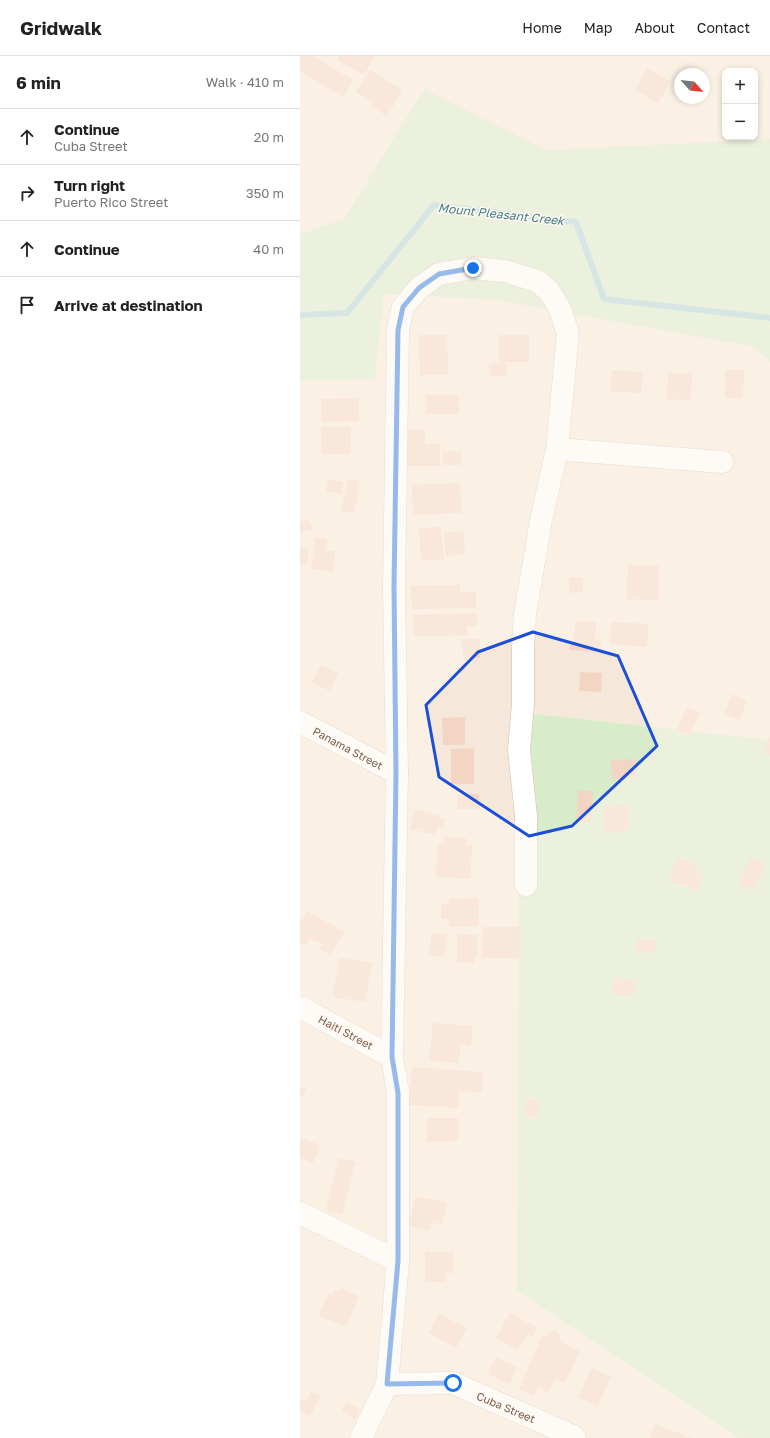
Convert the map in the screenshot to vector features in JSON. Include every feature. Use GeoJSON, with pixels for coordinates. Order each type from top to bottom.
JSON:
{"type":"FeatureCollection","features":[{"type":"Feature","properties":{"kind":"street"},"geometry":{"type":"LineString","coordinates":[[361,1438],[387,1384],[398,1261],[398,1093],[392,1057],[396,773],[394,587],[398,330],[403,307],[419,288],[439,274],[473,268],[505,271],[537,280],[549,291],[556,302],[568,333],[557,449],[541,520],[525,621],[523,648],[523,704],[519,750],[526,816],[526,885]]}},
{"type":"Feature","properties":{"kind":"street"},"geometry":{"type":"LineString","coordinates":[[557,449],[722,462]]}},
{"type":"Feature","properties":{"kind":"street","name":"Panama Street"},"geometry":{"type":"LineString","coordinates":[[300,722],[396,773]]}},
{"type":"Feature","properties":{"kind":"street","name":"Haiti Street"},"geometry":{"type":"LineString","coordinates":[[300,1007],[392,1057]]}},
{"type":"Feature","properties":{"kind":"street"},"geometry":{"type":"LineString","coordinates":[[300,1213],[398,1261]]}},
{"type":"Feature","properties":{"kind":"street","name":"Cuba Street"},"geometry":{"type":"LineString","coordinates":[[387,1384],[453,1383],[573,1436],[574,1438]]}},
{"type":"Feature","properties":{"kind":"highlighted area"},"geometry":{"type":"Polygon","coordinates":[[[533,632],[618,656],[657,746],[572,826],[529,836],[439,777],[426,705],[478,652],[533,632]]]}},
{"type":"Feature","properties":{"kind":"shaded area"},"geometry":{"type":"Polygon","coordinates":[[[300,56],[770,56],[770,139],[758,140],[758,68],[722,68],[722,140],[750,140],[547,150],[424,89],[344,219],[300,234],[300,56]]]}},
{"type":"Feature","properties":{"kind":"shaded area"},"geometry":{"type":"Polygon","coordinates":[[[384,294],[495,300],[754,347],[770,362],[770,740],[520,712],[517,1291],[738,1438],[300,1438],[300,381],[375,379],[384,294]]]}},
{"type":"Feature","properties":{"kind":"green space"},"geometry":{"type":"Polygon","coordinates":[[[424,89],[547,150],[770,139],[770,362],[754,347],[495,300],[384,294],[375,379],[300,381],[300,234],[344,219],[424,89]]]}},
{"type":"Feature","properties":{"kind":"green space"},"geometry":{"type":"Polygon","coordinates":[[[519,712],[770,740],[770,1438],[738,1438],[517,1291],[519,712]]]}},
{"type":"Feature","properties":{"kind":"building"},"geometry":{"type":"Polygon","coordinates":[[[300,56],[313,56],[353,80],[343,97],[300,71],[300,56]]]}},
{"type":"Feature","properties":{"kind":"building"},"geometry":{"type":"Polygon","coordinates":[[[339,56],[375,56],[364,75],[337,60],[339,56]]]}},
{"type":"Feature","properties":{"kind":"building"},"geometry":{"type":"Polygon","coordinates":[[[647,68],[670,81],[658,103],[635,90],[647,68]]]}},
{"type":"Feature","properties":{"kind":"building"},"geometry":{"type":"Polygon","coordinates":[[[370,70],[403,90],[387,116],[370,106],[373,102],[356,92],[370,70]]]}},
{"type":"Feature","properties":{"kind":"building"},"geometry":{"type":"Polygon","coordinates":[[[419,335],[447,335],[448,375],[420,375],[419,335]]]}},
{"type":"Feature","properties":{"kind":"building"},"geometry":{"type":"Polygon","coordinates":[[[499,335],[529,335],[529,362],[499,362],[499,335]]]}},
{"type":"Feature","properties":{"kind":"building"},"geometry":{"type":"Polygon","coordinates":[[[499,362],[506,363],[508,375],[491,377],[489,365],[499,362]]]}},
{"type":"Feature","properties":{"kind":"building"},"geometry":{"type":"Polygon","coordinates":[[[612,370],[643,372],[641,393],[610,391],[612,370]]]}},
{"type":"Feature","properties":{"kind":"building"},"geometry":{"type":"Polygon","coordinates":[[[725,370],[744,370],[743,398],[725,398],[725,370]]]}},
{"type":"Feature","properties":{"kind":"building"},"geometry":{"type":"Polygon","coordinates":[[[668,373],[692,373],[691,400],[667,399],[668,373]]]}},
{"type":"Feature","properties":{"kind":"building"},"geometry":{"type":"Polygon","coordinates":[[[426,395],[459,395],[459,414],[426,414],[426,395]]]}},
{"type":"Feature","properties":{"kind":"building"},"geometry":{"type":"Polygon","coordinates":[[[359,398],[359,421],[321,422],[321,399],[359,398]]]}},
{"type":"Feature","properties":{"kind":"building"},"geometry":{"type":"Polygon","coordinates":[[[321,427],[351,427],[350,454],[321,454],[321,427]]]}},
{"type":"Feature","properties":{"kind":"building"},"geometry":{"type":"Polygon","coordinates":[[[408,429],[425,429],[425,444],[440,444],[440,466],[408,466],[408,429]]]}},
{"type":"Feature","properties":{"kind":"building"},"geometry":{"type":"Polygon","coordinates":[[[443,451],[461,451],[461,465],[443,465],[443,451]]]}},
{"type":"Feature","properties":{"kind":"building"},"geometry":{"type":"Polygon","coordinates":[[[328,479],[343,482],[341,494],[326,491],[328,479]]]}},
{"type":"Feature","properties":{"kind":"building"},"geometry":{"type":"Polygon","coordinates":[[[348,479],[360,481],[354,513],[341,510],[348,479]]]}},
{"type":"Feature","properties":{"kind":"building"},"geometry":{"type":"Polygon","coordinates":[[[460,483],[461,513],[413,515],[412,485],[460,483]]]}},
{"type":"Feature","properties":{"kind":"building"},"geometry":{"type":"Polygon","coordinates":[[[309,519],[313,530],[300,533],[300,522],[309,519]]]}},
{"type":"Feature","properties":{"kind":"building"},"geometry":{"type":"Polygon","coordinates":[[[441,527],[444,559],[421,561],[419,528],[441,527]]]}},
{"type":"Feature","properties":{"kind":"building"},"geometry":{"type":"Polygon","coordinates":[[[463,531],[465,554],[446,556],[444,533],[463,531]]]}},
{"type":"Feature","properties":{"kind":"building"},"geometry":{"type":"Polygon","coordinates":[[[315,538],[327,539],[325,550],[335,551],[333,572],[311,569],[315,538]]]}},
{"type":"Feature","properties":{"kind":"building"},"geometry":{"type":"Polygon","coordinates":[[[300,547],[309,549],[307,565],[300,564],[300,547]]]}},
{"type":"Feature","properties":{"kind":"building"},"geometry":{"type":"Polygon","coordinates":[[[628,565],[659,566],[659,600],[627,599],[628,565]]]}},
{"type":"Feature","properties":{"kind":"building"},"geometry":{"type":"Polygon","coordinates":[[[582,577],[583,592],[570,593],[569,578],[582,577]]]}},
{"type":"Feature","properties":{"kind":"building"},"geometry":{"type":"Polygon","coordinates":[[[460,585],[460,592],[476,592],[476,608],[412,609],[411,586],[460,585]]]}},
{"type":"Feature","properties":{"kind":"building"},"geometry":{"type":"Polygon","coordinates":[[[477,613],[477,626],[467,626],[467,635],[414,636],[413,615],[477,613]]]}},
{"type":"Feature","properties":{"kind":"building"},"geometry":{"type":"Polygon","coordinates":[[[575,621],[596,622],[595,639],[601,639],[600,652],[569,650],[570,641],[574,642],[575,621]]]}},
{"type":"Feature","properties":{"kind":"building"},"geometry":{"type":"Polygon","coordinates":[[[611,622],[648,624],[647,647],[610,644],[611,622]]]}},
{"type":"Feature","properties":{"kind":"building"},"geometry":{"type":"Polygon","coordinates":[[[462,639],[480,639],[480,658],[463,658],[462,639]]]}},
{"type":"Feature","properties":{"kind":"building"},"geometry":{"type":"Polygon","coordinates":[[[321,665],[338,673],[330,691],[312,682],[321,665]]]}},
{"type":"Feature","properties":{"kind":"building"},"geometry":{"type":"Polygon","coordinates":[[[580,672],[602,673],[601,692],[579,691],[580,672]]]}},
{"type":"Feature","properties":{"kind":"building"},"geometry":{"type":"Polygon","coordinates":[[[732,694],[747,700],[739,720],[724,714],[732,694]]]}},
{"type":"Feature","properties":{"kind":"building"},"geometry":{"type":"Polygon","coordinates":[[[687,707],[700,713],[689,736],[677,730],[687,707]]]}},
{"type":"Feature","properties":{"kind":"building"},"geometry":{"type":"Polygon","coordinates":[[[465,717],[465,745],[443,745],[442,718],[465,717]]]}},
{"type":"Feature","properties":{"kind":"building"},"geometry":{"type":"Polygon","coordinates":[[[770,736],[770,755],[763,753],[770,736]]]}},
{"type":"Feature","properties":{"kind":"building"},"geometry":{"type":"Polygon","coordinates":[[[474,748],[474,784],[451,784],[451,749],[474,748]]]}},
{"type":"Feature","properties":{"kind":"building"},"geometry":{"type":"Polygon","coordinates":[[[635,759],[635,778],[612,779],[611,760],[635,759]]]}},
{"type":"Feature","properties":{"kind":"building"},"geometry":{"type":"Polygon","coordinates":[[[578,790],[593,791],[591,822],[576,822],[578,790]]]}},
{"type":"Feature","properties":{"kind":"building"},"geometry":{"type":"Polygon","coordinates":[[[457,794],[479,794],[479,809],[457,809],[457,794]]]}},
{"type":"Feature","properties":{"kind":"building"},"geometry":{"type":"Polygon","coordinates":[[[628,805],[630,830],[605,833],[603,807],[628,805]]]}},
{"type":"Feature","properties":{"kind":"building"},"geometry":{"type":"Polygon","coordinates":[[[415,809],[440,816],[440,818],[445,819],[443,828],[438,826],[435,835],[410,829],[415,809]]]}},
{"type":"Feature","properties":{"kind":"building"},"geometry":{"type":"Polygon","coordinates":[[[444,837],[466,838],[466,845],[472,846],[470,879],[436,877],[438,843],[443,843],[444,837]]]}},
{"type":"Feature","properties":{"kind":"building"},"geometry":{"type":"Polygon","coordinates":[[[677,857],[697,864],[694,871],[703,875],[698,891],[669,880],[677,857]]]}},
{"type":"Feature","properties":{"kind":"building"},"geometry":{"type":"Polygon","coordinates":[[[751,857],[766,864],[754,891],[738,884],[751,857]]]}},
{"type":"Feature","properties":{"kind":"building"},"geometry":{"type":"Polygon","coordinates":[[[478,898],[479,926],[450,927],[449,919],[441,919],[441,904],[449,904],[449,899],[478,898]]]}},
{"type":"Feature","properties":{"kind":"building"},"geometry":{"type":"Polygon","coordinates":[[[307,911],[344,932],[330,955],[320,949],[323,945],[310,938],[306,945],[300,942],[300,923],[307,911]]]}},
{"type":"Feature","properties":{"kind":"building"},"geometry":{"type":"Polygon","coordinates":[[[483,927],[520,927],[519,958],[482,958],[483,927]]]}},
{"type":"Feature","properties":{"kind":"building"},"geometry":{"type":"Polygon","coordinates":[[[432,932],[448,935],[444,957],[429,955],[432,932]]]}},
{"type":"Feature","properties":{"kind":"building"},"geometry":{"type":"Polygon","coordinates":[[[457,934],[477,935],[477,958],[474,958],[474,963],[457,963],[457,934]]]}},
{"type":"Feature","properties":{"kind":"building"},"geometry":{"type":"Polygon","coordinates":[[[637,938],[656,940],[654,953],[635,950],[637,938]]]}},
{"type":"Feature","properties":{"kind":"building"},"geometry":{"type":"Polygon","coordinates":[[[339,958],[372,963],[365,1002],[333,997],[339,958]]]}},
{"type":"Feature","properties":{"kind":"building"},"geometry":{"type":"Polygon","coordinates":[[[615,977],[635,981],[633,997],[611,993],[615,977]]]}},
{"type":"Feature","properties":{"kind":"building"},"geometry":{"type":"Polygon","coordinates":[[[433,1023],[472,1026],[471,1046],[460,1045],[459,1063],[429,1060],[433,1023]]]}},
{"type":"Feature","properties":{"kind":"building"},"geometry":{"type":"Polygon","coordinates":[[[412,1067],[483,1072],[482,1092],[459,1091],[458,1108],[409,1105],[412,1067]]]}},
{"type":"Feature","properties":{"kind":"building"},"geometry":{"type":"Polygon","coordinates":[[[300,1086],[306,1089],[300,1100],[300,1086]]]}},
{"type":"Feature","properties":{"kind":"building"},"geometry":{"type":"Polygon","coordinates":[[[526,1097],[540,1100],[536,1119],[525,1115],[526,1097]]]}},
{"type":"Feature","properties":{"kind":"building"},"geometry":{"type":"Polygon","coordinates":[[[427,1118],[458,1118],[458,1141],[427,1142],[427,1118]]]}},
{"type":"Feature","properties":{"kind":"building"},"geometry":{"type":"Polygon","coordinates":[[[300,1138],[320,1145],[313,1163],[300,1158],[300,1138]]]}},
{"type":"Feature","properties":{"kind":"building"},"geometry":{"type":"Polygon","coordinates":[[[339,1158],[356,1162],[342,1214],[326,1210],[339,1158]]]}},
{"type":"Feature","properties":{"kind":"building"},"geometry":{"type":"Polygon","coordinates":[[[416,1196],[447,1203],[442,1225],[431,1222],[430,1231],[409,1226],[416,1196]]]}},
{"type":"Feature","properties":{"kind":"building"},"geometry":{"type":"Polygon","coordinates":[[[425,1252],[453,1252],[453,1273],[446,1273],[446,1282],[425,1282],[425,1252]]]}},
{"type":"Feature","properties":{"kind":"building"},"geometry":{"type":"Polygon","coordinates":[[[341,1288],[359,1296],[346,1327],[319,1316],[329,1293],[333,1295],[335,1290],[339,1291],[341,1288]]]}},
{"type":"Feature","properties":{"kind":"building"},"geometry":{"type":"Polygon","coordinates":[[[510,1313],[537,1328],[533,1337],[527,1334],[518,1350],[496,1338],[510,1313]]]}},
{"type":"Feature","properties":{"kind":"building"},"geometry":{"type":"Polygon","coordinates":[[[439,1314],[467,1328],[456,1348],[429,1333],[439,1314]]]}},
{"type":"Feature","properties":{"kind":"building"},"geometry":{"type":"Polygon","coordinates":[[[550,1331],[557,1331],[560,1336],[559,1341],[580,1351],[565,1383],[555,1379],[548,1393],[538,1387],[533,1396],[519,1389],[542,1336],[548,1335],[550,1331]]]}},
{"type":"Feature","properties":{"kind":"building"},"geometry":{"type":"Polygon","coordinates":[[[496,1357],[517,1367],[510,1384],[488,1374],[496,1357]]]}},
{"type":"Feature","properties":{"kind":"building"},"geometry":{"type":"Polygon","coordinates":[[[592,1368],[611,1377],[597,1406],[578,1397],[592,1368]]]}},
{"type":"Feature","properties":{"kind":"building"},"geometry":{"type":"Polygon","coordinates":[[[311,1392],[321,1396],[310,1416],[300,1411],[300,1399],[306,1402],[311,1392]]]}},
{"type":"Feature","properties":{"kind":"building"},"geometry":{"type":"Polygon","coordinates":[[[346,1402],[360,1409],[355,1419],[341,1412],[346,1402]]]}},
{"type":"Feature","properties":{"kind":"building"},"geometry":{"type":"Polygon","coordinates":[[[655,1424],[691,1438],[650,1438],[655,1424]]]}},
{"type":"Feature","properties":{"kind":"waterway","name":"Mount Pleasant Creek"},"geometry":{"type":"LineString","coordinates":[[300,315],[347,313],[434,205],[576,222],[604,299],[770,318]]}},
{"type":"Feature","properties":{"kind":"route"},"geometry":{"type":"LineString","coordinates":[[453,1383],[387,1384],[398,1261],[398,1093],[392,1057],[396,773],[394,587],[398,330],[403,307],[419,288],[439,274],[473,268]]}}]}
